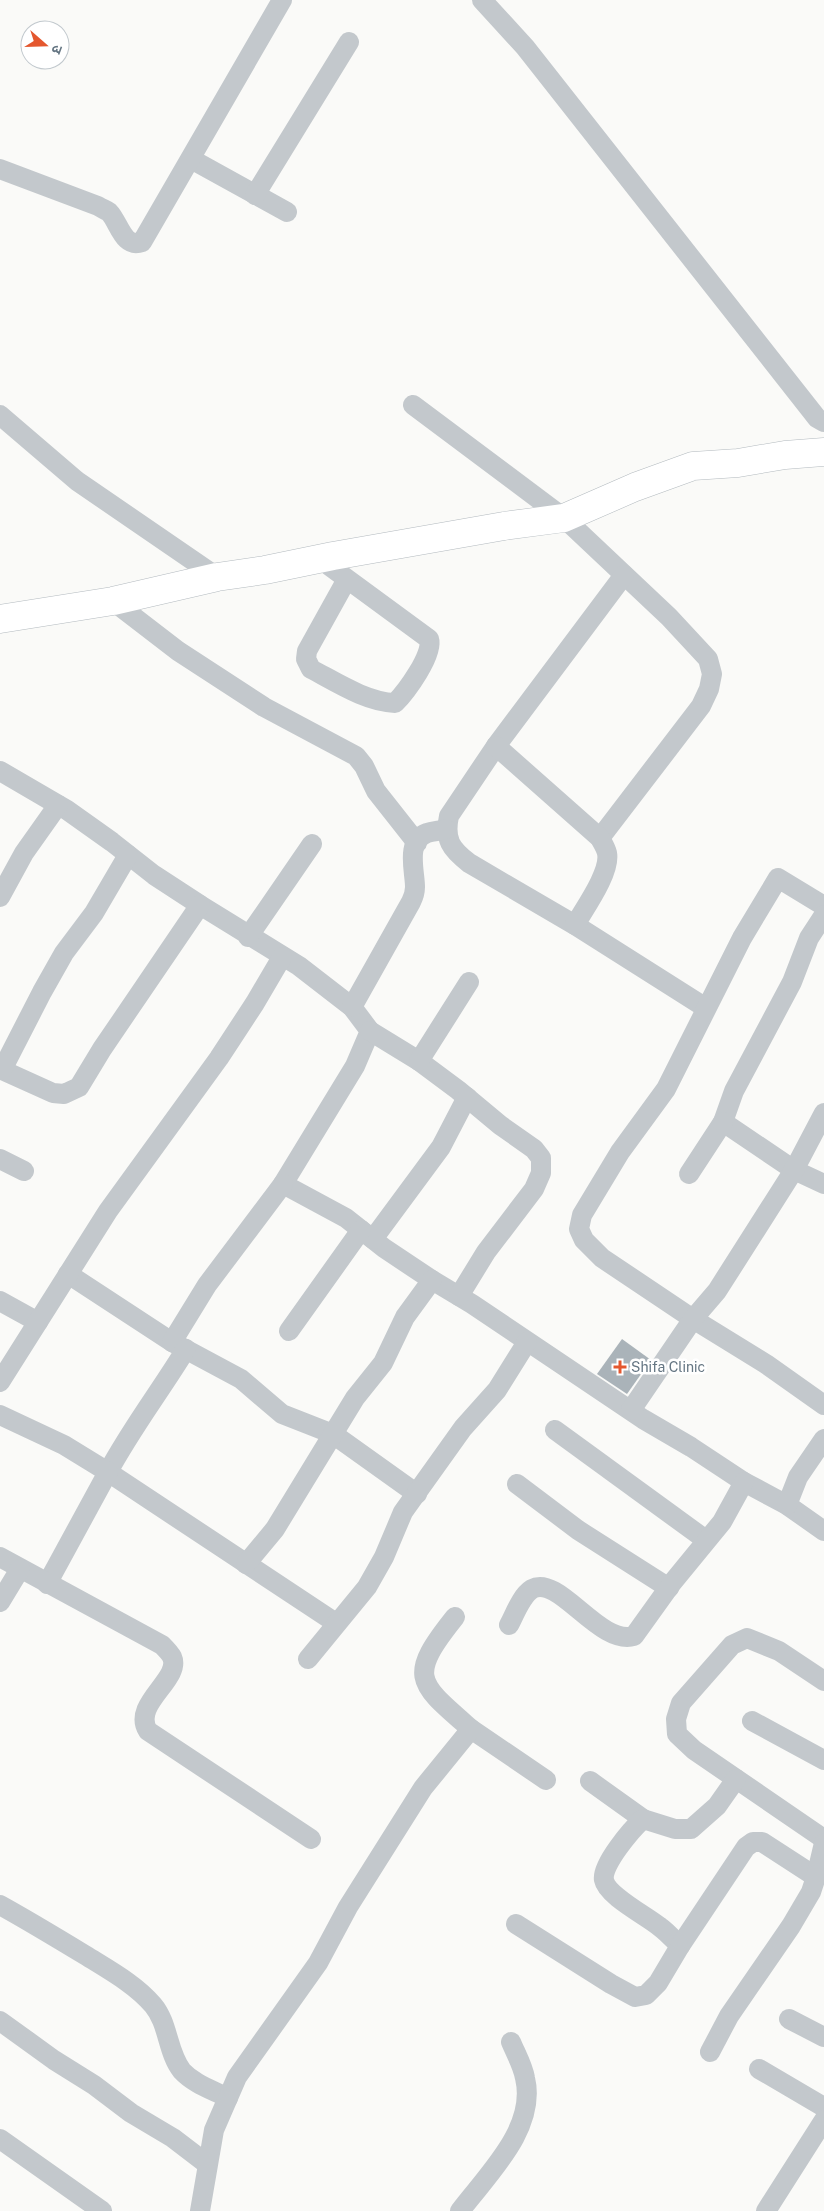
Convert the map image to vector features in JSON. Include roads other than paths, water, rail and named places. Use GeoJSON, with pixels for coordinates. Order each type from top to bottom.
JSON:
{"type":"FeatureCollection","features":[{"type":"Feature","properties":{"kind":"street"},"geometry":{"type":"LineString","coordinates":[[0,169],[98,206],[109,213],[130,242],[137,244],[142,242],[282,0]]}},
{"type":"Feature","properties":{"kind":"street"},"geometry":{"type":"LineString","coordinates":[[482,0],[525,47],[818,418],[824,422]]}},
{"type":"Feature","properties":{"kind":"street"},"geometry":{"type":"LineString","coordinates":[[255,195],[349,42]]}},
{"type":"Feature","properties":{"kind":"street"},"geometry":{"type":"LineString","coordinates":[[191,159],[287,212]]}},
{"type":"Feature","properties":{"kind":"street"},"geometry":{"type":"LineString","coordinates":[[413,405],[564,518],[669,618],[708,659],[712,674],[709,690],[701,706],[600,838]]}},
{"type":"Feature","properties":{"kind":"street"},"geometry":{"type":"LineString","coordinates":[[0,415],[77,481],[217,577]]}},
{"type":"Feature","properties":{"kind":"street"},"geometry":{"type":"LineString","coordinates":[[0,619],[113,601],[217,577],[265,570],[504,526],[564,518],[635,487],[693,466],[738,463],[786,455],[824,452]]}},
{"type":"Feature","properties":{"kind":"street"},"geometry":{"type":"LineString","coordinates":[[320,559],[429,639],[430,651],[410,684],[395,703],[385,703],[354,691],[311,669],[307,664],[306,651],[347,579]]}},
{"type":"Feature","properties":{"kind":"street"},"geometry":{"type":"LineString","coordinates":[[624,575],[496,746],[449,816],[446,829],[449,841],[455,852],[469,863],[575,926],[706,1008]]}},
{"type":"Feature","properties":{"kind":"street"},"geometry":{"type":"LineString","coordinates":[[113,601],[178,651],[264,707],[356,756],[364,766],[376,790],[417,843]]}},
{"type":"Feature","properties":{"kind":"street"},"geometry":{"type":"LineString","coordinates":[[496,746],[600,838],[607,852],[607,862],[602,878],[575,926]]}},
{"type":"Feature","properties":{"kind":"street"},"geometry":{"type":"LineString","coordinates":[[0,771],[58,805],[154,875],[248,937],[299,966],[352,1007],[370,1032],[419,1061],[534,1149],[541,1158],[541,1173],[534,1188],[486,1252],[459,1296]]}},
{"type":"Feature","properties":{"kind":"street"},"geometry":{"type":"LineString","coordinates":[[0,897],[24,853],[58,805]]}},
{"type":"Feature","properties":{"kind":"street"},"geometry":{"type":"LineString","coordinates":[[352,1007],[411,902],[416,889],[411,865],[417,843],[424,834],[446,829]]}},
{"type":"Feature","properties":{"kind":"street"},"geometry":{"type":"LineString","coordinates":[[248,937],[312,844]]}},
{"type":"Feature","properties":{"kind":"street"},"geometry":{"type":"LineString","coordinates":[[128,855],[94,913],[60,961],[1,1069],[53,1093],[70,1092],[79,1087],[102,1049],[200,905]]}},
{"type":"Feature","properties":{"kind":"street"},"geometry":{"type":"LineString","coordinates":[[824,906],[778,878],[742,938],[666,1089],[620,1152],[582,1215],[579,1229],[584,1240],[602,1258],[693,1319],[766,1364],[824,1405]]}},
{"type":"Feature","properties":{"kind":"street"},"geometry":{"type":"LineString","coordinates":[[689,1174],[723,1122],[734,1091],[792,982],[809,938],[824,915]]}},
{"type":"Feature","properties":{"kind":"street"},"geometry":{"type":"LineString","coordinates":[[0,1382],[108,1211],[219,1058],[282,957]]}},
{"type":"Feature","properties":{"kind":"street"},"geometry":{"type":"LineString","coordinates":[[419,1061],[469,982]]}},
{"type":"Feature","properties":{"kind":"street"},"geometry":{"type":"LineString","coordinates":[[47,1584],[118,1453],[160,1392],[207,1285],[284,1184],[350,1074],[370,1032]]}},
{"type":"Feature","properties":{"kind":"street"},"geometry":{"type":"LineString","coordinates":[[289,1331],[441,1147],[467,1097]]}},
{"type":"Feature","properties":{"kind":"street"},"geometry":{"type":"LineString","coordinates":[[631,1410],[693,1319],[717,1291],[794,1170],[824,1113]]}},
{"type":"Feature","properties":{"kind":"street"},"geometry":{"type":"LineString","coordinates":[[723,1122],[794,1170],[824,1184]]}},
{"type":"Feature","properties":{"kind":"street"},"geometry":{"type":"LineString","coordinates":[[0,1159],[24,1170]]}},
{"type":"Feature","properties":{"kind":"street"},"geometry":{"type":"LineString","coordinates":[[284,1184],[346,1218],[367,1235],[432,1280],[570,1368],[631,1410],[744,1482],[787,1505],[824,1531]]}},
{"type":"Feature","properties":{"kind":"street"},"geometry":{"type":"LineString","coordinates":[[68,1274],[179,1346],[241,1379],[282,1414],[333,1434],[417,1494]]}},
{"type":"Feature","properties":{"kind":"street"},"geometry":{"type":"LineString","coordinates":[[246,1564],[275,1529],[355,1398],[383,1363],[405,1317],[432,1280]]}},
{"type":"Feature","properties":{"kind":"street"},"geometry":{"type":"LineString","coordinates":[[0,1301],[38,1322]]}},
{"type":"Feature","properties":{"kind":"street"},"geometry":{"type":"LineString","coordinates":[[308,1659],[367,1587],[384,1557],[403,1512],[463,1428],[497,1390],[527,1342]]}},
{"type":"Feature","properties":{"kind":"street"},"geometry":{"type":"LineString","coordinates":[[0,1415],[64,1445],[108,1472],[182,1519],[246,1564],[282,1585],[336,1623]]}},
{"type":"Feature","properties":{"kind":"street"},"geometry":{"type":"LineString","coordinates":[[555,1430],[706,1540]]}},
{"type":"Feature","properties":{"kind":"street"},"geometry":{"type":"LineString","coordinates":[[787,1505],[798,1477],[824,1440]]}},
{"type":"Feature","properties":{"kind":"street"},"geometry":{"type":"LineString","coordinates":[[509,1625],[520,1603],[531,1590],[539,1587],[549,1588],[594,1622],[615,1635],[626,1638],[634,1636],[706,1540],[722,1522],[744,1482]]}},
{"type":"Feature","properties":{"kind":"street"},"geometry":{"type":"LineString","coordinates":[[517,1484],[578,1530],[669,1588]]}},
{"type":"Feature","properties":{"kind":"street"},"geometry":{"type":"LineString","coordinates":[[0,1558],[162,1645],[173,1658],[173,1665],[169,1676],[144,1713],[144,1724],[148,1731],[311,1839]]}},
{"type":"Feature","properties":{"kind":"street"},"geometry":{"type":"LineString","coordinates":[[0,1602],[20,1569]]}},
{"type":"Feature","properties":{"kind":"street"},"geometry":{"type":"LineString","coordinates":[[455,1617],[430,1652],[423,1671],[424,1683],[438,1701],[471,1729],[546,1780]]}},
{"type":"Feature","properties":{"kind":"street"},"geometry":{"type":"LineString","coordinates":[[824,1681],[779,1651],[746,1638],[732,1646],[680,1703],[676,1719],[677,1734],[694,1750],[824,1838]]}},
{"type":"Feature","properties":{"kind":"street"},"geometry":{"type":"LineString","coordinates":[[752,1721],[824,1760]]}},
{"type":"Feature","properties":{"kind":"street"},"geometry":{"type":"LineString","coordinates":[[200,2211],[214,2130],[237,2077],[318,1963],[348,1907],[424,1788],[471,1729]]}},
{"type":"Feature","properties":{"kind":"street"},"geometry":{"type":"LineString","coordinates":[[590,1781],[643,1819],[675,1829],[691,1829],[717,1806],[736,1778]]}},
{"type":"Feature","properties":{"kind":"street"},"geometry":{"type":"LineString","coordinates":[[643,1819],[628,1833],[603,1878],[606,1887],[660,1927],[680,1946]]}},
{"type":"Feature","properties":{"kind":"street"},"geometry":{"type":"LineString","coordinates":[[516,1924],[635,1997],[646,1996],[658,1983],[680,1946],[746,1847],[753,1842],[762,1842],[816,1877]]}},
{"type":"Feature","properties":{"kind":"street"},"geometry":{"type":"LineString","coordinates":[[710,2052],[729,2016],[791,1926],[811,1892],[824,1843]]}},
{"type":"Feature","properties":{"kind":"street"},"geometry":{"type":"LineString","coordinates":[[0,1905],[135,1988],[154,2006],[167,2032],[175,2059],[182,2070],[193,2080],[228,2098]]}},
{"type":"Feature","properties":{"kind":"street"},"geometry":{"type":"LineString","coordinates":[[789,2019],[824,2037]]}},
{"type":"Feature","properties":{"kind":"street"},"geometry":{"type":"LineString","coordinates":[[0,2021],[54,2060],[94,2085],[131,2114],[173,2138],[207,2164]]}},
{"type":"Feature","properties":{"kind":"street"},"geometry":{"type":"LineString","coordinates":[[460,2211],[513,2142],[524,2120],[527,2102],[526,2078],[511,2042]]}},
{"type":"Feature","properties":{"kind":"street"},"geometry":{"type":"LineString","coordinates":[[759,2069],[824,2107]]}},
{"type":"Feature","properties":{"kind":"street"},"geometry":{"type":"LineString","coordinates":[[766,2211],[824,2120]]}},
{"type":"Feature","properties":{"kind":"street"},"geometry":{"type":"LineString","coordinates":[[1,2143],[96,2210]]}},
{"type":"Feature","properties":{"kind":"place","name":"Shifa Clinic"},"geometry":{"type":"Point","coordinates":[620,1367]}}]}
